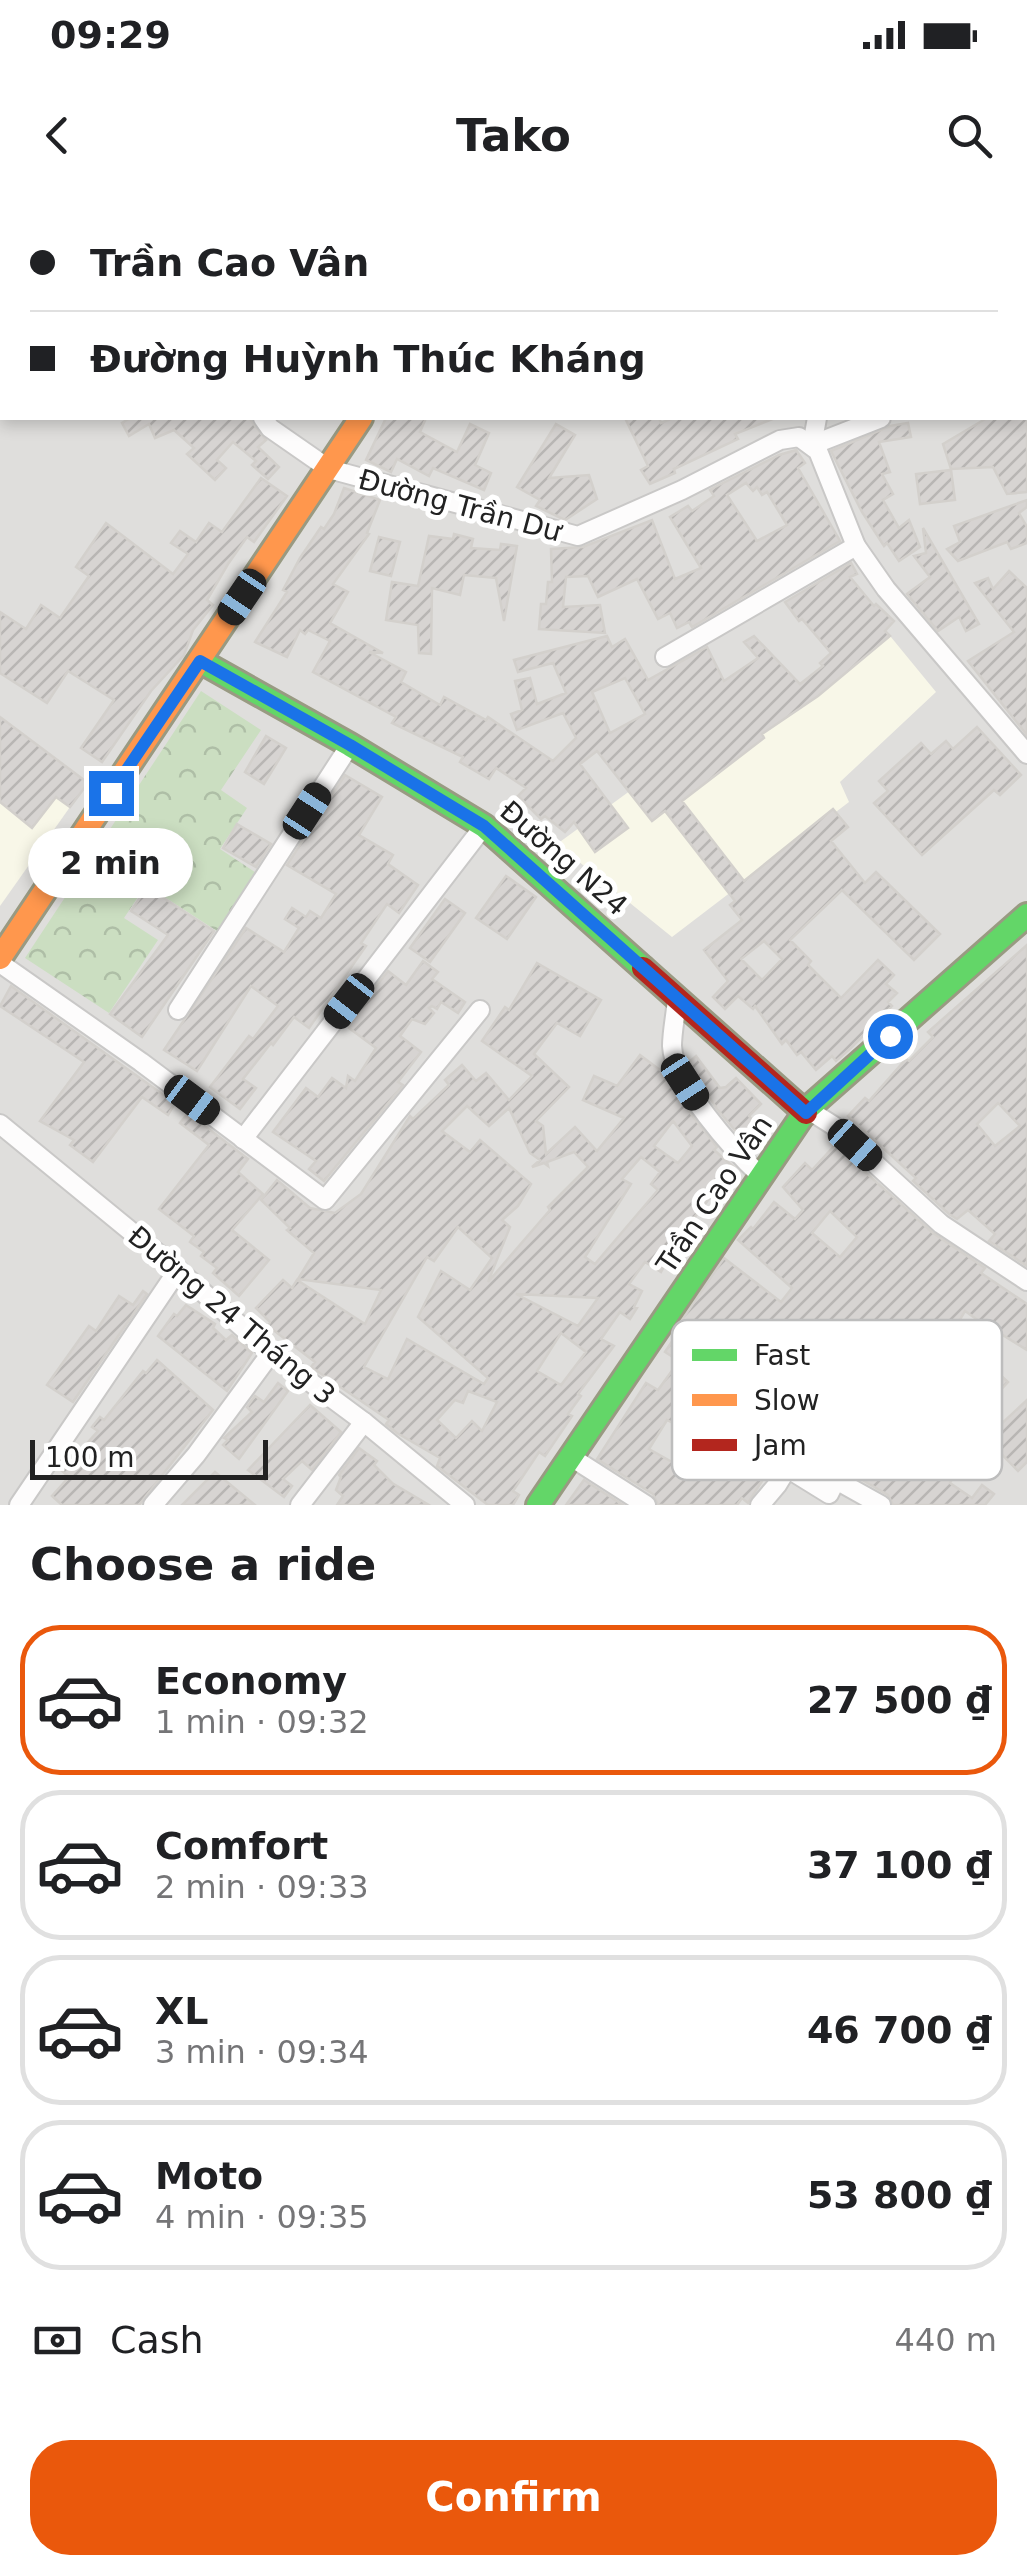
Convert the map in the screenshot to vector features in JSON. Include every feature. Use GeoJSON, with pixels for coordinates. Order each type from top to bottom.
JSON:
{"type":"FeatureCollection","features":[{"type":"Feature","properties":{"kind":"street","name":"Đường Trần Dư"},"geometry":{"type":"LineString","coordinates":[[264,420],[328,469],[578,536],[682,490],[780,440],[799,437],[812,445],[876,420]]}},
{"type":"Feature","properties":{"kind":"street"},"geometry":{"type":"LineString","coordinates":[[361,420],[0,960],[325,1200],[480,1010]]}},
{"type":"Feature","properties":{"kind":"street"},"geometry":{"type":"LineString","coordinates":[[817,420],[812,445],[818,451],[856,546],[886,589],[1027,754]]}},
{"type":"Feature","properties":{"kind":"street"},"geometry":{"type":"LineString","coordinates":[[665,657],[856,546]]}},
{"type":"Feature","properties":{"kind":"street","name":"Đường N24"},"geometry":{"type":"LineString","coordinates":[[200,661],[484,826],[807,1111]]}},
{"type":"Feature","properties":{"kind":"street"},"geometry":{"type":"LineString","coordinates":[[178,1010],[350,745]]}},
{"type":"Feature","properties":{"kind":"street"},"geometry":{"type":"LineString","coordinates":[[243,1139],[484,826]]}},
{"type":"Feature","properties":{"kind":"street","name":"Trần Cao Vân"},"geometry":{"type":"LineString","coordinates":[[538,1505],[807,1111],[1027,916]]}},
{"type":"Feature","properties":{"kind":"street"},"geometry":{"type":"LineString","coordinates":[[677,998],[672,1049],[685,1082],[724,1138],[762,1177]]}},
{"type":"Feature","properties":{"kind":"street"},"geometry":{"type":"LineString","coordinates":[[807,1111],[834,1126],[941,1224],[1027,1281]]}},
{"type":"Feature","properties":{"kind":"street","name":"Đường 24 Tháng 3"},"geometry":{"type":"LineString","coordinates":[[0,1124],[178,1270],[270,1353],[364,1422],[465,1505]]}},
{"type":"Feature","properties":{"kind":"street"},"geometry":{"type":"LineString","coordinates":[[19,1505],[178,1270]]}},
{"type":"Feature","properties":{"kind":"street"},"geometry":{"type":"LineString","coordinates":[[154,1505],[196,1455],[270,1353]]}},
{"type":"Feature","properties":{"kind":"street"},"geometry":{"type":"LineString","coordinates":[[300,1505],[364,1422]]}},
{"type":"Feature","properties":{"kind":"street"},"geometry":{"type":"LineString","coordinates":[[571,1457],[646,1505]]}},
{"type":"Feature","properties":{"kind":"street"},"geometry":{"type":"LineString","coordinates":[[760,1505],[779,1480]]}},
{"type":"Feature","properties":{"kind":"street"},"geometry":{"type":"LineString","coordinates":[[807,1480],[829,1494],[836,1480],[880,1505]]}},
{"type":"Feature","properties":{"kind":"shaded area"},"geometry":{"type":"Polygon","coordinates":[[[0,420],[1027,420],[1027,1505],[0,1505],[0,420]]]}},
{"type":"Feature","properties":{"kind":"shaded area"},"geometry":{"type":"Polygon","coordinates":[[[886,631],[936,692],[840,782],[849,802],[672,937],[557,844],[752,702],[769,721],[886,631]]]}},
{"type":"Feature","properties":{"kind":"shaded area"},"geometry":{"type":"Polygon","coordinates":[[[0,755],[70,807],[0,906],[0,755]]]}},
{"type":"Feature","properties":{"kind":"green space"},"geometry":{"type":"Polygon","coordinates":[[[201,691],[261,730],[221,790],[247,808],[220,849],[261,876],[223,935],[146,885],[124,918],[158,940],[109,1013],[25,958],[201,691]]]}},
{"type":"Feature","properties":{"kind":"building"},"geometry":{"type":"Polygon","coordinates":[[[251,420],[266,440],[258,447],[279,467],[268,479],[252,465],[256,461],[233,442],[217,460],[226,468],[215,480],[187,454],[194,448],[174,430],[155,438],[149,424],[129,436],[122,423],[251,420]]]}},
{"type":"Feature","properties":{"kind":"building"},"geometry":{"type":"Polygon","coordinates":[[[385,420],[425,420],[420,432],[457,452],[470,424],[489,433],[475,465],[491,473],[484,490],[433,468],[429,476],[397,459],[391,472],[366,460],[385,420]]]}},
{"type":"Feature","properties":{"kind":"building"},"geometry":{"type":"Polygon","coordinates":[[[626,420],[661,423],[770,420],[735,434],[738,439],[650,484],[641,470],[648,466],[626,420]]]}},
{"type":"Feature","properties":{"kind":"building"},"geometry":{"type":"Polygon","coordinates":[[[984,420],[1027,420],[1027,492],[1007,494],[993,467],[951,469],[943,444],[984,420]]]}},
{"type":"Feature","properties":{"kind":"building"},"geometry":{"type":"Polygon","coordinates":[[[908,423],[911,437],[879,442],[890,472],[882,474],[893,494],[883,500],[899,528],[909,520],[920,547],[899,561],[862,512],[831,451],[890,426],[908,423]]]}},
{"type":"Feature","properties":{"kind":"building"},"geometry":{"type":"Polygon","coordinates":[[[556,424],[575,435],[549,478],[589,475],[597,499],[565,520],[536,506],[540,500],[517,487],[556,424]]]}},
{"type":"Feature","properties":{"kind":"building"},"geometry":{"type":"Polygon","coordinates":[[[796,450],[805,463],[798,468],[840,541],[692,627],[689,622],[677,628],[670,613],[658,619],[637,579],[598,597],[588,576],[566,577],[563,607],[600,605],[605,633],[539,629],[541,604],[546,604],[548,582],[552,582],[551,549],[583,547],[652,520],[675,579],[701,568],[670,517],[688,506],[692,511],[714,496],[710,490],[796,450]],[[746,483],[727,495],[757,541],[787,525],[767,492],[762,495],[757,487],[753,491],[746,483]]]}},
{"type":"Feature","properties":{"kind":"building"},"geometry":{"type":"Polygon","coordinates":[[[951,470],[955,500],[920,504],[916,474],[951,470]]]}},
{"type":"Feature","properties":{"kind":"building"},"geometry":{"type":"Polygon","coordinates":[[[261,478],[287,496],[254,542],[247,537],[228,564],[207,600],[213,605],[193,630],[184,655],[151,691],[102,762],[81,748],[114,700],[68,671],[47,703],[0,673],[0,612],[26,629],[41,605],[60,618],[89,576],[76,567],[106,523],[173,574],[188,554],[171,543],[180,531],[196,542],[209,523],[222,532],[261,478]]]}},
{"type":"Feature","properties":{"kind":"building"},"geometry":{"type":"Polygon","coordinates":[[[344,488],[380,500],[369,534],[333,584],[348,592],[330,623],[383,653],[369,652],[406,672],[401,682],[440,705],[444,697],[486,720],[488,717],[553,761],[576,738],[563,713],[517,730],[511,714],[522,710],[515,681],[530,678],[537,704],[566,693],[553,663],[518,672],[514,660],[607,636],[612,647],[625,639],[648,680],[707,647],[724,681],[758,658],[744,642],[754,636],[800,684],[823,666],[820,663],[831,653],[785,602],[851,563],[857,574],[850,577],[874,606],[894,621],[885,631],[890,636],[682,801],[744,881],[833,809],[848,827],[831,841],[865,883],[876,872],[940,934],[914,960],[842,890],[790,940],[841,998],[878,960],[894,975],[886,984],[897,993],[888,1002],[892,1006],[836,1061],[832,1056],[816,1070],[786,1040],[782,1044],[755,1006],[753,1009],[738,996],[725,1009],[713,997],[728,981],[704,950],[742,920],[730,905],[735,901],[665,811],[652,821],[597,751],[580,764],[628,828],[595,852],[574,822],[565,832],[545,816],[541,819],[518,796],[526,788],[496,768],[489,779],[460,762],[463,757],[392,723],[396,717],[313,672],[330,641],[300,630],[287,657],[255,642],[287,592],[283,590],[300,558],[334,514],[344,488]],[[625,678],[592,692],[610,733],[645,714],[625,678]],[[764,941],[741,959],[762,980],[782,959],[764,941]]]}},
{"type":"Feature","properties":{"kind":"building"},"geometry":{"type":"Polygon","coordinates":[[[1027,500],[1027,507],[1019,513],[1027,527],[1027,543],[1011,549],[1007,542],[958,561],[947,549],[960,542],[954,526],[1027,500]]]}},
{"type":"Feature","properties":{"kind":"building"},"geometry":{"type":"Polygon","coordinates":[[[923,528],[979,624],[966,631],[959,617],[938,631],[907,594],[930,577],[914,556],[926,553],[923,528]]]}},
{"type":"Feature","properties":{"kind":"building"},"geometry":{"type":"Polygon","coordinates":[[[454,534],[473,539],[471,548],[500,550],[501,544],[517,546],[504,621],[496,578],[464,575],[460,595],[432,588],[431,654],[419,653],[418,625],[386,620],[392,582],[418,586],[429,536],[453,539],[454,534]]]}},
{"type":"Feature","properties":{"kind":"building"},"geometry":{"type":"Polygon","coordinates":[[[379,537],[400,542],[391,576],[370,571],[379,537]]]}},
{"type":"Feature","properties":{"kind":"building"},"geometry":{"type":"Polygon","coordinates":[[[1009,571],[1027,588],[1027,735],[968,661],[1014,632],[975,583],[988,578],[993,589],[1009,571]]]}},
{"type":"Feature","properties":{"kind":"building"},"geometry":{"type":"Polygon","coordinates":[[[0,717],[88,783],[70,807],[56,797],[32,828],[0,802],[0,717]]]}},
{"type":"Feature","properties":{"kind":"building"},"geometry":{"type":"Polygon","coordinates":[[[977,727],[1021,775],[1000,795],[994,790],[922,855],[874,803],[888,791],[879,781],[921,743],[931,754],[946,741],[953,749],[977,727]]]}},
{"type":"Feature","properties":{"kind":"building"},"geometry":{"type":"Polygon","coordinates":[[[266,736],[286,748],[264,784],[245,772],[266,736]]]}},
{"type":"Feature","properties":{"kind":"building"},"geometry":{"type":"Polygon","coordinates":[[[345,775],[382,797],[359,835],[393,855],[388,864],[418,885],[399,913],[387,904],[361,943],[366,946],[309,1028],[294,1017],[271,1043],[243,1079],[256,1088],[240,1109],[210,1087],[278,1006],[251,986],[197,1071],[164,1050],[246,928],[284,952],[299,928],[285,919],[292,908],[306,917],[310,911],[321,918],[336,894],[287,865],[345,775]]]}},
{"type":"Feature","properties":{"kind":"building"},"geometry":{"type":"Polygon","coordinates":[[[237,824],[271,844],[256,867],[223,848],[237,824]]]}},
{"type":"Feature","properties":{"kind":"building"},"geometry":{"type":"Polygon","coordinates":[[[506,876],[536,897],[507,939],[476,918],[506,876]]]}},
{"type":"Feature","properties":{"kind":"building"},"geometry":{"type":"Polygon","coordinates":[[[147,887],[214,931],[142,1037],[110,1014],[168,935],[131,911],[147,887]]]}},
{"type":"Feature","properties":{"kind":"building"},"geometry":{"type":"Polygon","coordinates":[[[445,899],[465,913],[430,962],[410,948],[445,899]]]}},
{"type":"Feature","properties":{"kind":"building"},"geometry":{"type":"Polygon","coordinates":[[[1027,945],[1027,1266],[989,1241],[995,1234],[968,1210],[957,1219],[949,1214],[848,1116],[865,1098],[869,1101],[906,1059],[909,1061],[933,1037],[928,1032],[1027,945]],[[998,1103],[977,1124],[995,1146],[1020,1126],[998,1103]]]}},
{"type":"Feature","properties":{"kind":"building"},"geometry":{"type":"Polygon","coordinates":[[[423,961],[438,972],[432,979],[465,1002],[458,1013],[441,1002],[437,1009],[432,1006],[429,1008],[434,1013],[425,1024],[412,1019],[400,1036],[421,1052],[398,1082],[403,1085],[324,1181],[309,1169],[316,1161],[273,1132],[306,1088],[318,1097],[332,1078],[346,1088],[348,1076],[355,1081],[376,1048],[349,1028],[355,1013],[388,971],[406,985],[423,961]]]}},
{"type":"Feature","properties":{"kind":"building"},"geometry":{"type":"Polygon","coordinates":[[[537,963],[601,1000],[580,1036],[557,1023],[534,1054],[569,1087],[536,1121],[543,1126],[546,1154],[575,1127],[597,1151],[624,1118],[583,1100],[594,1076],[617,1086],[640,1055],[668,1076],[684,1105],[717,1147],[714,1150],[737,1170],[683,1232],[661,1272],[645,1262],[629,1284],[642,1291],[634,1307],[637,1308],[630,1319],[620,1312],[601,1339],[614,1346],[578,1394],[581,1396],[568,1414],[572,1416],[545,1456],[539,1452],[513,1491],[519,1495],[513,1505],[488,1505],[437,1466],[440,1458],[397,1433],[386,1424],[389,1420],[311,1367],[315,1362],[268,1326],[270,1322],[256,1308],[283,1280],[292,1288],[297,1280],[365,1324],[381,1290],[298,1279],[314,1253],[261,1200],[277,1180],[310,1208],[335,1213],[361,1194],[410,1116],[413,1119],[449,1085],[445,1080],[462,1065],[476,1081],[486,1073],[509,1100],[532,1076],[482,1041],[505,1007],[509,1010],[537,963]],[[467,1106],[442,1131],[470,1152],[480,1140],[531,1184],[518,1206],[502,1220],[510,1227],[488,1282],[550,1210],[548,1207],[588,1167],[574,1152],[547,1162],[548,1166],[544,1163],[532,1167],[540,1160],[530,1153],[509,1108],[489,1126],[467,1106]],[[673,1121],[654,1146],[678,1163],[692,1146],[673,1121]],[[641,1157],[622,1179],[631,1184],[585,1257],[595,1264],[658,1190],[651,1184],[660,1172],[641,1157]],[[458,1227],[434,1261],[427,1257],[364,1367],[388,1379],[407,1339],[484,1384],[488,1378],[418,1317],[441,1271],[470,1290],[492,1258],[458,1227]],[[516,1294],[578,1326],[598,1298],[516,1294]],[[561,1333],[537,1371],[561,1385],[586,1352],[561,1333]],[[468,1391],[463,1403],[455,1400],[437,1420],[456,1438],[472,1421],[482,1431],[497,1402],[468,1391]]]}},
{"type":"Feature","properties":{"kind":"building"},"geometry":{"type":"Polygon","coordinates":[[[11,986],[175,1103],[168,1115],[142,1097],[93,1162],[70,1145],[74,1140],[40,1121],[84,1062],[0,1006],[11,986]]]}},
{"type":"Feature","properties":{"kind":"building"},"geometry":{"type":"Polygon","coordinates":[[[696,1056],[720,1088],[736,1078],[761,1104],[749,1116],[760,1129],[745,1142],[694,1074],[689,1062],[696,1056]]]}},
{"type":"Feature","properties":{"kind":"building"},"geometry":{"type":"Polygon","coordinates":[[[188,1113],[248,1159],[238,1172],[263,1194],[232,1230],[269,1260],[239,1296],[213,1273],[217,1268],[190,1242],[194,1236],[159,1209],[209,1145],[180,1123],[188,1113]]]}},
{"type":"Feature","properties":{"kind":"building"},"geometry":{"type":"Polygon","coordinates":[[[835,1145],[933,1233],[985,1268],[981,1273],[1027,1304],[1027,1350],[1002,1335],[1002,1320],[978,1320],[965,1311],[960,1320],[682,1320],[724,1258],[781,1302],[792,1288],[738,1240],[753,1229],[774,1202],[795,1219],[803,1210],[783,1187],[805,1163],[812,1170],[835,1145]],[[830,1211],[812,1233],[840,1257],[857,1237],[830,1211]]]}},
{"type":"Feature","properties":{"kind":"building"},"geometry":{"type":"Polygon","coordinates":[[[143,1291],[147,1294],[73,1402],[47,1385],[89,1326],[96,1331],[119,1296],[133,1305],[143,1291]]]}},
{"type":"Feature","properties":{"kind":"building"},"geometry":{"type":"Polygon","coordinates":[[[186,1305],[215,1324],[213,1328],[226,1340],[232,1335],[252,1353],[227,1391],[158,1336],[186,1305]]]}},
{"type":"Feature","properties":{"kind":"building"},"geometry":{"type":"Polygon","coordinates":[[[157,1360],[213,1410],[139,1505],[62,1505],[52,1496],[69,1477],[62,1471],[98,1431],[92,1427],[100,1417],[104,1420],[143,1371],[146,1373],[157,1360]]]}},
{"type":"Feature","properties":{"kind":"building"},"geometry":{"type":"Polygon","coordinates":[[[672,1371],[672,1423],[667,1420],[649,1449],[672,1462],[672,1480],[763,1480],[748,1503],[742,1498],[737,1505],[658,1505],[653,1494],[597,1459],[646,1383],[658,1390],[672,1371]]]}},
{"type":"Feature","properties":{"kind":"building"},"geometry":{"type":"Polygon","coordinates":[[[278,1383],[288,1391],[239,1459],[223,1445],[228,1440],[224,1438],[252,1412],[247,1407],[255,1396],[264,1402],[278,1383]]]}},
{"type":"Feature","properties":{"kind":"building"},"geometry":{"type":"Polygon","coordinates":[[[1027,1400],[1027,1462],[1018,1471],[1002,1454],[1002,1423],[1027,1400]]]}},
{"type":"Feature","properties":{"kind":"building"},"geometry":{"type":"Polygon","coordinates":[[[310,1405],[341,1432],[312,1470],[302,1461],[283,1479],[292,1486],[284,1497],[248,1470],[310,1405]]]}},
{"type":"Feature","properties":{"kind":"building"},"geometry":{"type":"Polygon","coordinates":[[[359,1448],[377,1461],[374,1465],[392,1483],[429,1505],[337,1505],[343,1496],[336,1490],[339,1475],[359,1448]]]}},
{"type":"Feature","properties":{"kind":"building"},"geometry":{"type":"Polygon","coordinates":[[[215,1472],[255,1505],[182,1505],[215,1472]]]}},
{"type":"Feature","properties":{"kind":"building"},"geometry":{"type":"Polygon","coordinates":[[[584,1480],[623,1505],[566,1505],[584,1480]]]}},
{"type":"Feature","properties":{"kind":"building"},"geometry":{"type":"Polygon","coordinates":[[[952,1480],[950,1483],[972,1498],[982,1485],[994,1494],[985,1505],[893,1505],[888,1495],[864,1481],[952,1480]]]}},
{"type":"Feature","properties":{"kind":"traffic: fast"},"geometry":{"type":"LineString","coordinates":[[200,661],[484,826],[643,968]]}},
{"type":"Feature","properties":{"kind":"traffic: fast"},"geometry":{"type":"LineString","coordinates":[[538,1505],[807,1109],[1027,915]]}},
{"type":"Feature","properties":{"kind":"traffic: slow"},"geometry":{"type":"LineString","coordinates":[[0,958],[360,420]]}},
{"type":"Feature","properties":{"kind":"traffic: jam"},"geometry":{"type":"LineString","coordinates":[[643,968],[806,1113]]}},
{"type":"Feature","properties":{"kind":"route"},"geometry":{"type":"LineString","coordinates":[[111,793],[200,661],[484,826],[806,1113],[890,1036]]}}]}
